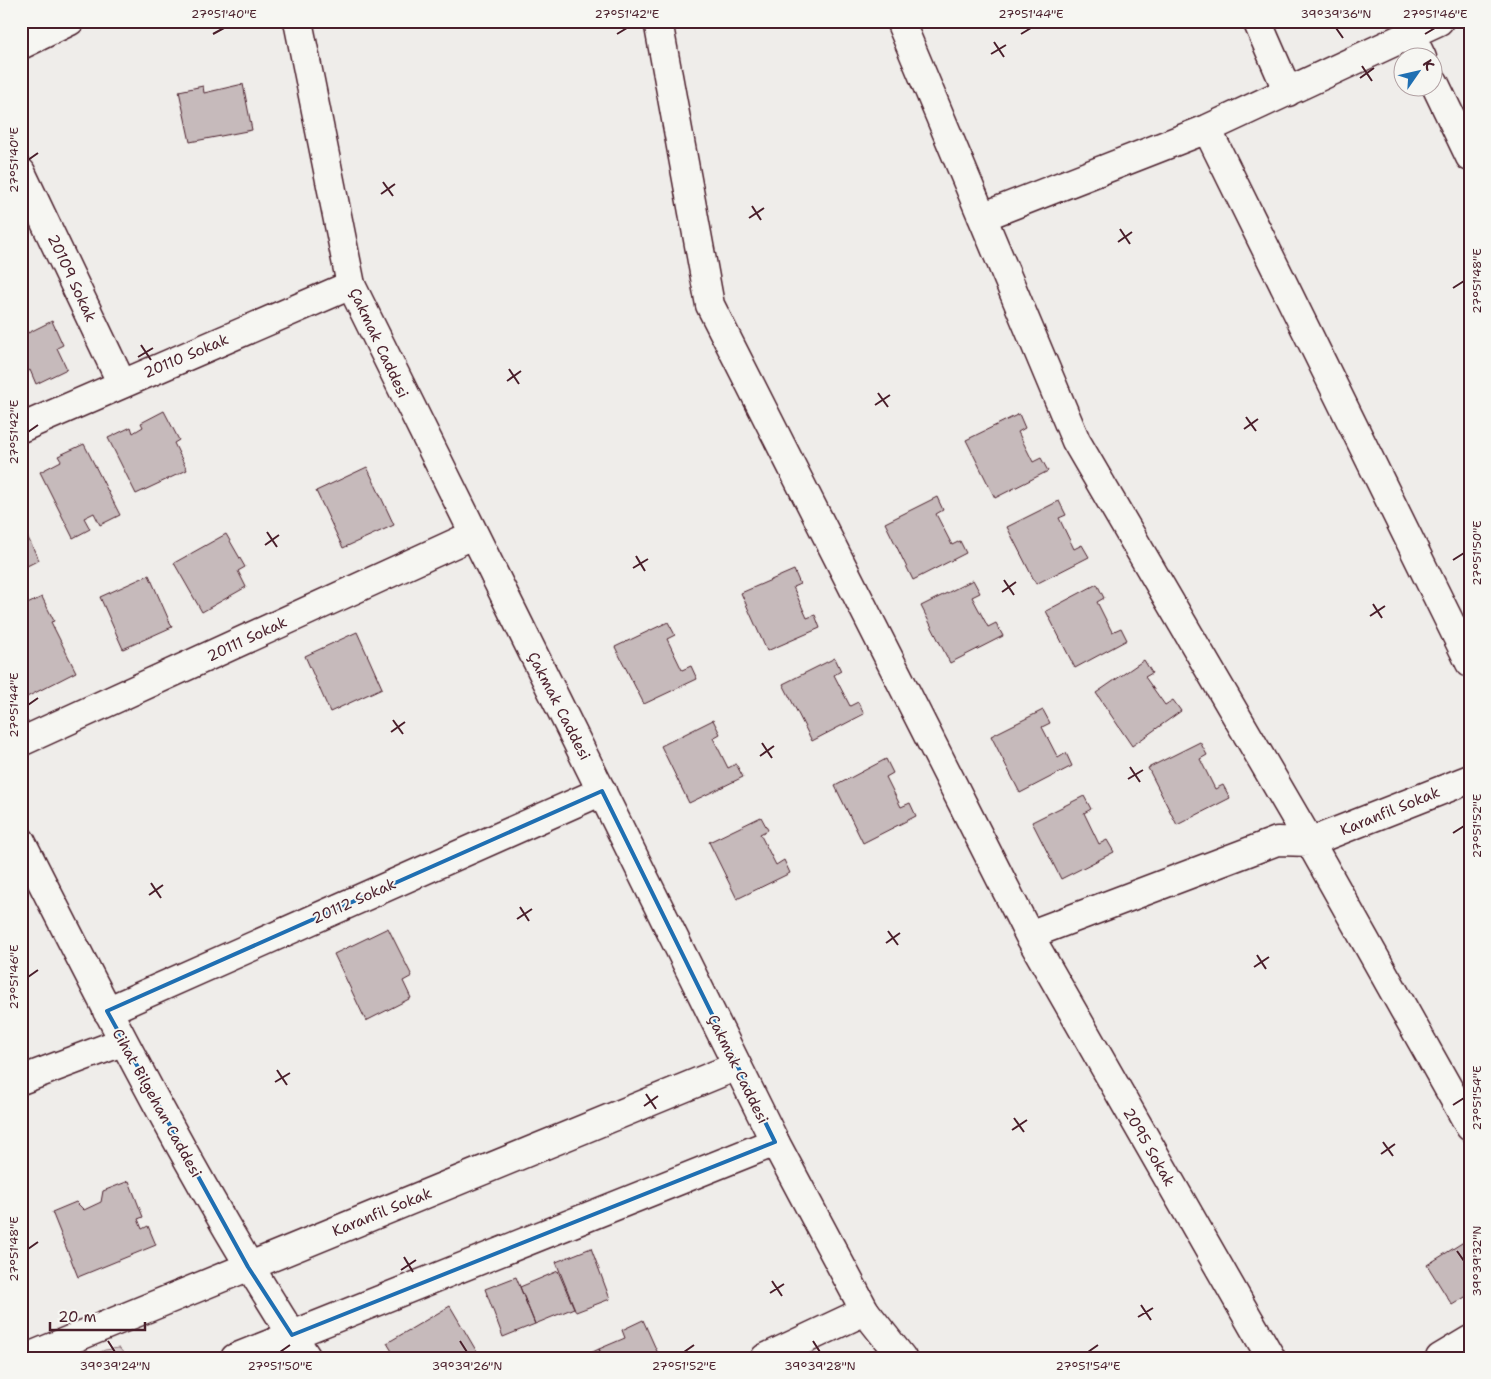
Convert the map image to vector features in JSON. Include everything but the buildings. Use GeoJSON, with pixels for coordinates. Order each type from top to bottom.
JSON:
{"type":"FeatureCollection","features":[{"type":"Feature","properties":{"kind":"street"},"geometry":{"type":"LineString","coordinates":[[21,44],[70,21]]}},
{"type":"Feature","properties":{"kind":"street","name":"Çakmak Caddesi"},"geometry":{"type":"LineString","coordinates":[[298,21],[351,285],[473,536],[602,791],[775,1142],[865,1311],[902,1358]]}},
{"type":"Feature","properties":{"kind":"street","name":"2095 Sokak"},"geometry":{"type":"LineString","coordinates":[[658,21],[710,305],[1029,935],[1271,1358]]}},
{"type":"Feature","properties":{"kind":"street"},"geometry":{"type":"LineString","coordinates":[[900,21],[1076,441],[1310,842],[1470,1127]]}},
{"type":"Feature","properties":{"kind":"street"},"geometry":{"type":"LineString","coordinates":[[1257,21],[1288,92]]}},
{"type":"Feature","properties":{"kind":"street"},"geometry":{"type":"LineString","coordinates":[[982,217],[1207,130],[1288,92],[1416,46],[1439,21]]}},
{"type":"Feature","properties":{"kind":"street"},"geometry":{"type":"LineString","coordinates":[[1444,95],[1461,117],[1470,157]]}},
{"type":"Feature","properties":{"kind":"street"},"geometry":{"type":"LineString","coordinates":[[1207,130],[1470,663]]}},
{"type":"Feature","properties":{"kind":"street","name":"20109 Sokak"},"geometry":{"type":"LineString","coordinates":[[21,172],[122,384]]}},
{"type":"Feature","properties":{"kind":"street","name":"20110 Sokak"},"geometry":{"type":"LineString","coordinates":[[21,428],[351,285]]}},
{"type":"Feature","properties":{"kind":"street","name":"20111 Sokak"},"geometry":{"type":"LineString","coordinates":[[21,742],[473,536]]}},
{"type":"Feature","properties":{"kind":"street","name":"Karanfil Sokak"},"geometry":{"type":"LineString","coordinates":[[1310,842],[1470,779]]}},
{"type":"Feature","properties":{"kind":"street","name":"20112 Sokak"},"geometry":{"type":"LineString","coordinates":[[107,1011],[602,791]]}},
{"type":"Feature","properties":{"kind":"street","name":"Cihat Bilgehan Caddesi"},"geometry":{"type":"LineString","coordinates":[[21,841],[122,1042],[248,1267],[307,1358]]}},
{"type":"Feature","properties":{"kind":"street"},"geometry":{"type":"LineString","coordinates":[[1029,935],[1277,841],[1310,842]]}},
{"type":"Feature","properties":{"kind":"street"},"geometry":{"type":"LineString","coordinates":[[21,1080],[122,1042]]}},
{"type":"Feature","properties":{"kind":"street","name":"Karanfil Sokak"},"geometry":{"type":"LineString","coordinates":[[26,1358],[737,1066]]}},
{"type":"Feature","properties":{"kind":"street"},"geometry":{"type":"LineString","coordinates":[[235,1358],[775,1142]]}},
{"type":"Feature","properties":{"kind":"street"},"geometry":{"type":"LineString","coordinates":[[765,1358],[865,1311]]}},
{"type":"Feature","properties":{"kind":"street"},"geometry":{"type":"LineString","coordinates":[[1440,1358],[1470,1340]]}},
{"type":"Feature","properties":{"kind":"highlighted area"},"geometry":{"type":"Polygon","coordinates":[[[602,791],[775,1142],[292,1335],[248,1267],[107,1011],[602,791]]]}},
{"type":"Feature","properties":{"kind":"shaded area"},"geometry":{"type":"Polygon","coordinates":[[[119,1348],[128,1358],[87,1358],[105,1350],[119,1348]]]}}]}
